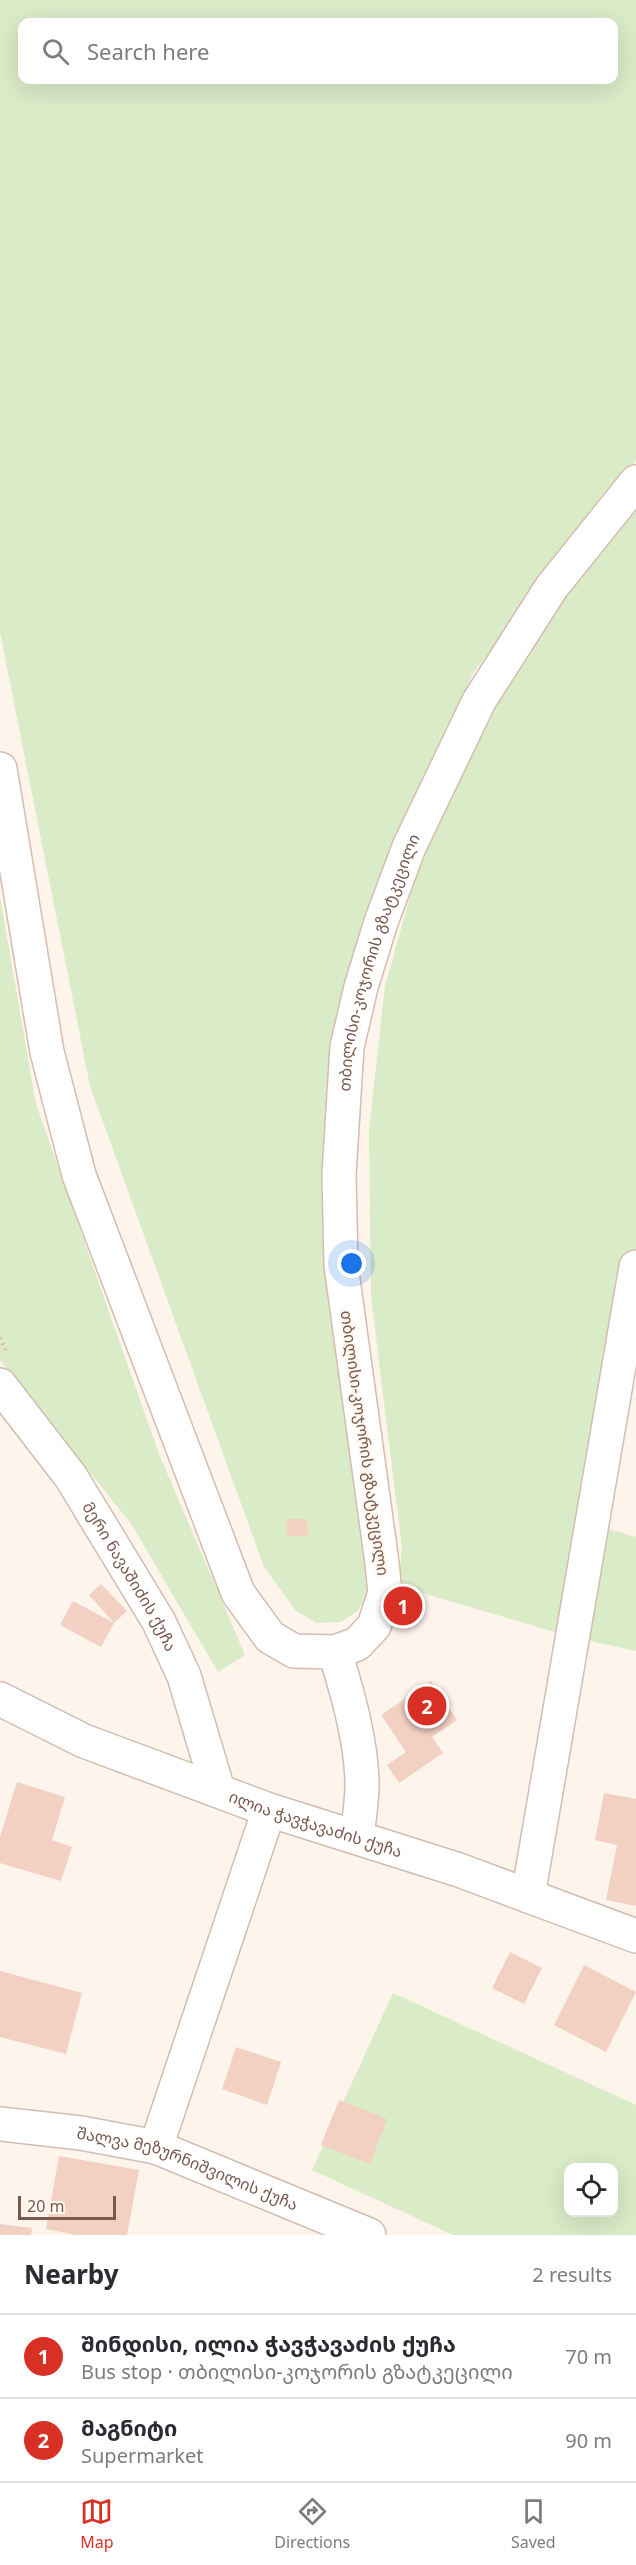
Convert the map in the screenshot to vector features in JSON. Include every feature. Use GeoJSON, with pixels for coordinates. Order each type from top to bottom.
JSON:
{"type":"FeatureCollection","features":[{"type":"Feature","properties":{"kind":"street","name":"თბილისი-კოჯორის გზატკეცილი"},"geometry":{"type":"LineString","coordinates":[[0,768],[47,1052],[79,1175],[238,1593],[270,1637],[294,1651],[335,1652],[357,1644],[374,1626],[385,1593],[380,1539],[341,1265],[339,1174],[342,1097],[347,1047],[361,987],[381,922],[410,847],[479,701],[551,588],[636,482]]}},
{"type":"Feature","properties":{"kind":"street"},"geometry":{"type":"LineString","coordinates":[[528,1896],[636,1267]]}},
{"type":"Feature","properties":{"kind":"street","name":"მერი ნავაშიძის ქუჩა"},"geometry":{"type":"LineString","coordinates":[[0,1385],[71,1477],[159,1622],[184,1676],[218,1790]]}},
{"type":"Feature","properties":{"kind":"street"},"geometry":{"type":"LineString","coordinates":[[335,1652],[349,1700],[361,1770],[362,1785],[357,1836]]}},
{"type":"Feature","properties":{"kind":"street","name":"ილია ჭავჭავაძის ქუჩა"},"geometry":{"type":"LineString","coordinates":[[0,1699],[84,1741],[269,1810],[459,1870],[636,1936]]}},
{"type":"Feature","properties":{"kind":"street"},"geometry":{"type":"LineString","coordinates":[[156,2147],[269,1810]]}},
{"type":"Feature","properties":{"kind":"street","name":"შალვა მეზურნიშვილის ქუჩა"},"geometry":{"type":"LineString","coordinates":[[0,2124],[81,2133],[156,2147],[369,2235]]}},
{"type":"Feature","properties":{"kind":"green space"},"geometry":{"type":"Polygon","coordinates":[[[0,0],[636,0],[636,461],[604,492],[472,675],[376,922],[340,1056],[372,1587],[358,1611],[341,1622],[317,1623],[296,1611],[264,1567],[90,1086],[0,632],[0,0]]]}},
{"type":"Feature","properties":{"kind":"green space"},"geometry":{"type":"Polygon","coordinates":[[[636,493],[636,1361],[592,1524],[636,1537],[636,1651],[572,1637],[398,1586],[402,1548],[371,1297],[369,1130],[385,986],[416,875],[491,706],[563,590],[636,493]]]}},
{"type":"Feature","properties":{"kind":"green space"},"geometry":{"type":"Polygon","coordinates":[[[0,897],[36,1104],[159,1454],[245,1655],[218,1672],[132,1525],[0,1360],[0,897]]]}},
{"type":"Feature","properties":{"kind":"green space"},"geometry":{"type":"Polygon","coordinates":[[[393,1993],[636,2105],[636,2235],[453,2235],[312,2170],[393,1993]]]}},
{"type":"Feature","properties":{"kind":"building"},"geometry":{"type":"Polygon","coordinates":[[[286,1519],[307,1519],[308,1536],[287,1536],[286,1519]]]}},
{"type":"Feature","properties":{"kind":"building"},"geometry":{"type":"Polygon","coordinates":[[[101,1584],[127,1611],[114,1623],[89,1595],[101,1584]]]}},
{"type":"Feature","properties":{"kind":"building"},"geometry":{"type":"Polygon","coordinates":[[[73,1601],[114,1623],[101,1647],[60,1625],[73,1601]]]}},
{"type":"Feature","properties":{"kind":"building"},"geometry":{"type":"Polygon","coordinates":[[[431,1681],[457,1720],[432,1737],[443,1753],[399,1783],[387,1765],[406,1752],[381,1715],[431,1681]]]}},
{"type":"Feature","properties":{"kind":"building"},"geometry":{"type":"Polygon","coordinates":[[[17,1782],[65,1797],[52,1840],[72,1847],[61,1881],[0,1863],[0,1837],[17,1782]]]}},
{"type":"Feature","properties":{"kind":"building"},"geometry":{"type":"Polygon","coordinates":[[[604,1793],[636,1799],[636,1906],[606,1900],[617,1845],[595,1840],[604,1793]]]}},
{"type":"Feature","properties":{"kind":"building"},"geometry":{"type":"Polygon","coordinates":[[[510,1952],[542,1968],[524,2004],[492,1988],[510,1952]]]}},
{"type":"Feature","properties":{"kind":"building"},"geometry":{"type":"Polygon","coordinates":[[[584,1965],[636,1992],[606,2052],[554,2025],[584,1965]]]}},
{"type":"Feature","properties":{"kind":"building"},"geometry":{"type":"Polygon","coordinates":[[[0,1971],[82,1993],[66,2054],[0,2037],[0,1971]]]}},
{"type":"Feature","properties":{"kind":"building"},"geometry":{"type":"Polygon","coordinates":[[[236,2047],[281,2062],[267,2105],[222,2089],[236,2047]]]}},
{"type":"Feature","properties":{"kind":"building"},"geometry":{"type":"Polygon","coordinates":[[[339,2100],[387,2119],[370,2164],[321,2145],[339,2100]]]}},
{"type":"Feature","properties":{"kind":"building"},"geometry":{"type":"Polygon","coordinates":[[[59,2156],[139,2170],[127,2235],[76,2235],[46,2229],[59,2156]]]}},
{"type":"Feature","properties":{"kind":"building"},"geometry":{"type":"Polygon","coordinates":[[[0,2224],[32,2228],[31,2235],[0,2235],[0,2224]]]}},
{"type":"Feature","properties":{"kind":"place","name":"შინდისი, ილია ჭავჭავაძის ქუჩა"},"geometry":{"type":"Point","coordinates":[403,1606]}},
{"type":"Feature","properties":{"kind":"place","name":"მაგნიტი"},"geometry":{"type":"Point","coordinates":[427,1706]}}]}
